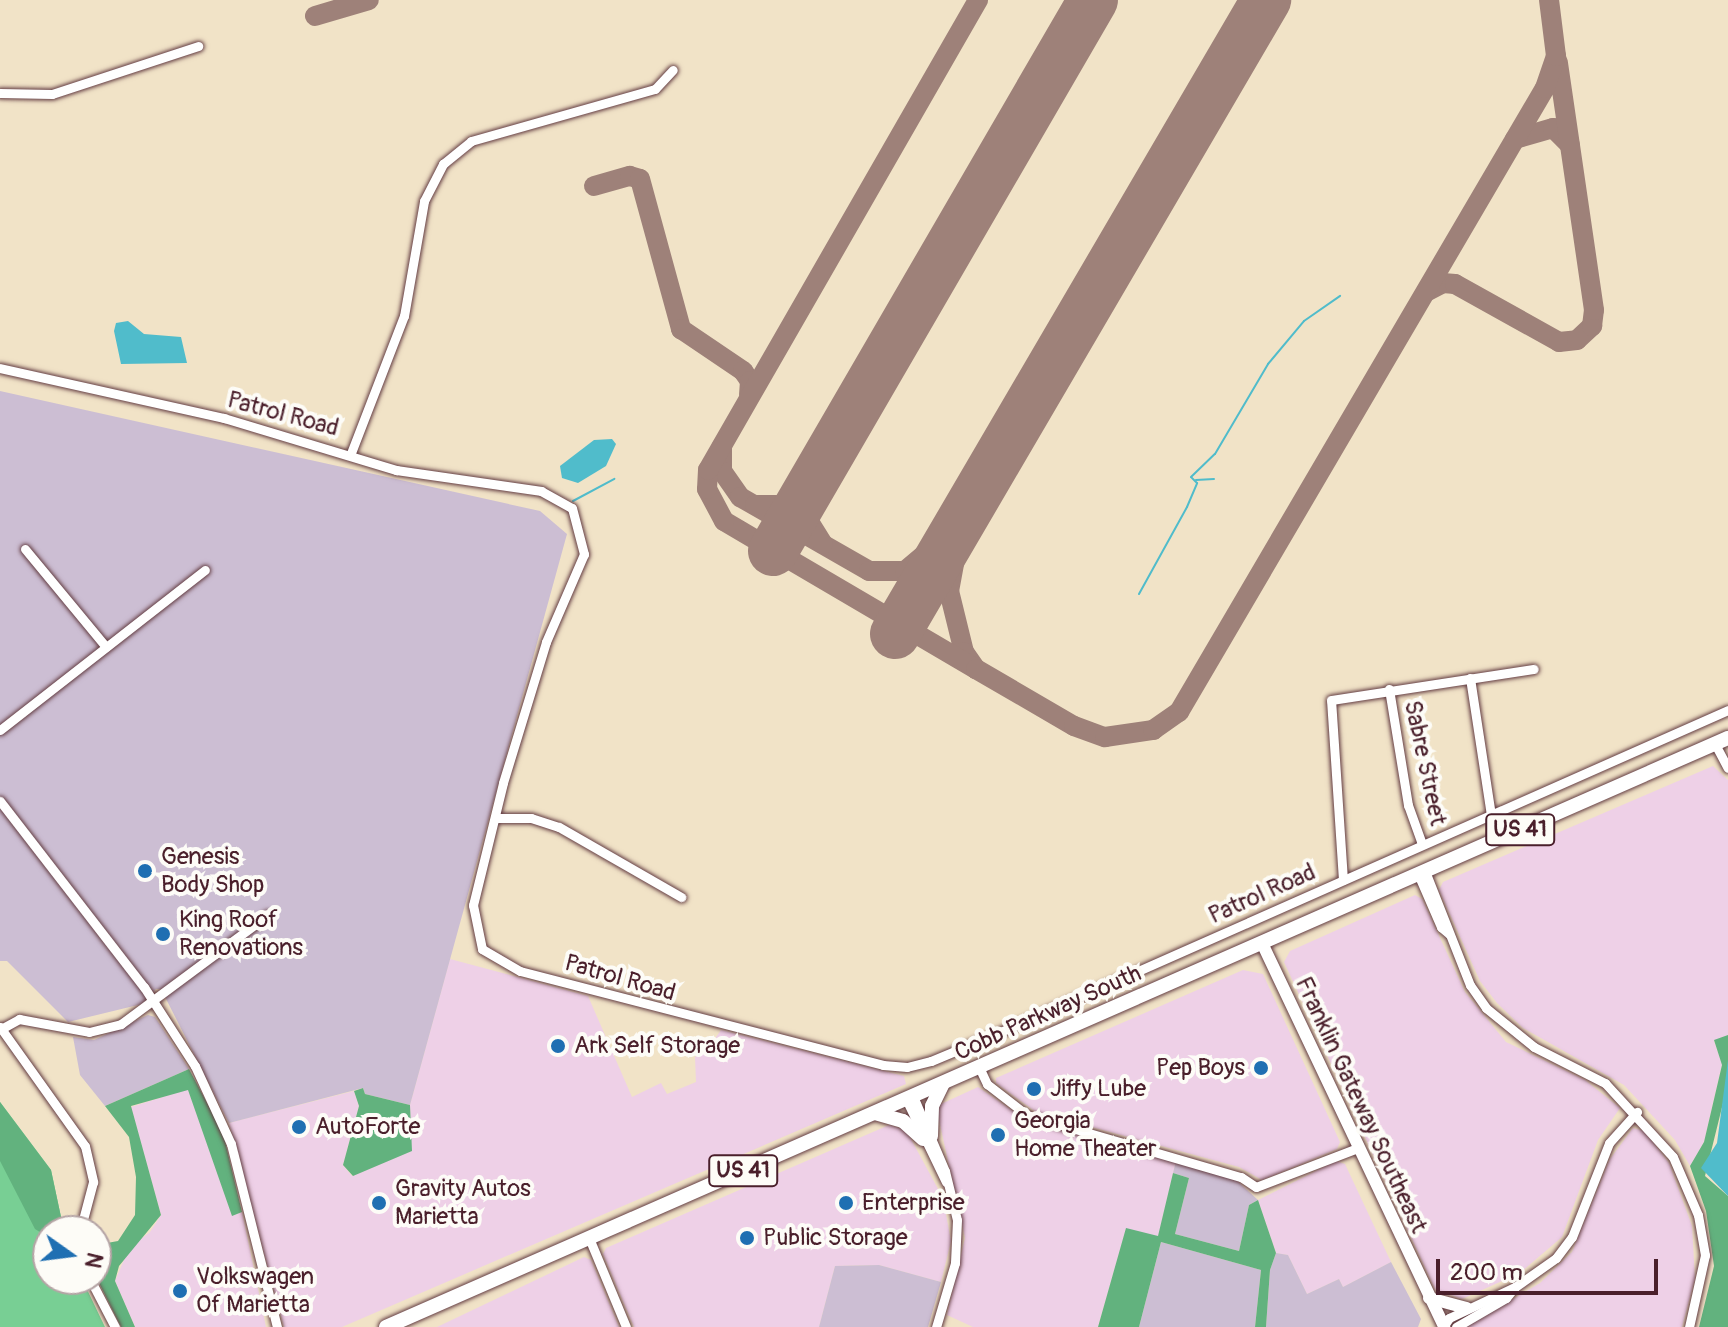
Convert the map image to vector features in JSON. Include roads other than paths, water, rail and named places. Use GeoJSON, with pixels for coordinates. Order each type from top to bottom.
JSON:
{"type":"FeatureCollection","features":[{"type":"Feature","properties":{"kind":"main road","name":"Cobb Parkway South"},"geometry":{"type":"LineString","coordinates":[[386,1327],[1722,741]]}},
{"type":"Feature","properties":{"kind":"main road"},"geometry":{"type":"LineString","coordinates":[[874,1113],[903,1121],[927,1137],[932,1106],[943,1083]]}},
{"type":"Feature","properties":{"kind":"street"},"geometry":{"type":"LineString","coordinates":[[0,93],[52,94],[198,46]]}},
{"type":"Feature","properties":{"kind":"street"},"geometry":{"type":"LineString","coordinates":[[351,453],[404,316],[424,201],[443,164],[471,141],[655,89],[673,70]]}},
{"type":"Feature","properties":{"kind":"street","name":"Patrol Road"},"geometry":{"type":"LineString","coordinates":[[0,368],[351,453],[396,470],[541,491],[572,508],[577,520],[581,566],[546,642],[495,818],[473,905],[475,937],[495,960],[684,1017],[894,1066],[931,1061],[985,1038],[1728,710]]}},
{"type":"Feature","properties":{"kind":"street"},"geometry":{"type":"LineString","coordinates":[[25,549],[106,647]]}},
{"type":"Feature","properties":{"kind":"street"},"geometry":{"type":"LineString","coordinates":[[0,730],[205,570]]}},
{"type":"Feature","properties":{"kind":"street"},"geometry":{"type":"LineString","coordinates":[[1343,880],[1331,700],[1534,669]]}},
{"type":"Feature","properties":{"kind":"street"},"geometry":{"type":"LineString","coordinates":[[1470,678],[1491,815]]}},
{"type":"Feature","properties":{"kind":"street","name":"Sabre Street"},"geometry":{"type":"LineString","coordinates":[[1389,689],[1408,805],[1422,844]]}},
{"type":"Feature","properties":{"kind":"street"},"geometry":{"type":"LineString","coordinates":[[1722,741],[1728,768]]}},
{"type":"Feature","properties":{"kind":"street"},"geometry":{"type":"LineString","coordinates":[[0,801],[155,1003],[195,1066],[231,1144],[277,1327]]}},
{"type":"Feature","properties":{"kind":"street"},"geometry":{"type":"LineString","coordinates":[[495,818],[531,818],[559,827],[681,897]]}},
{"type":"Feature","properties":{"kind":"street"},"geometry":{"type":"LineString","coordinates":[[1422,873],[1441,927],[1449,934],[1470,985],[1496,1019],[1534,1047],[1605,1083],[1637,1112],[1673,1157],[1702,1229],[1705,1269],[1689,1327]]}},
{"type":"Feature","properties":{"kind":"street"},"geometry":{"type":"LineString","coordinates":[[84,1215],[93,1182],[89,1155],[1,1028],[19,1019],[97,1032],[155,1003],[268,915]]}},
{"type":"Feature","properties":{"kind":"street","name":"Franklin Gateway Southeast"},"geometry":{"type":"LineString","coordinates":[[1262,943],[1355,1149],[1444,1327]]}},
{"type":"Feature","properties":{"kind":"street"},"geometry":{"type":"LineString","coordinates":[[979,1067],[987,1084],[1021,1112],[1241,1177],[1256,1187],[1355,1149]]}},
{"type":"Feature","properties":{"kind":"street"},"geometry":{"type":"LineString","coordinates":[[910,1098],[946,1182],[958,1238],[939,1326]]}},
{"type":"Feature","properties":{"kind":"street"},"geometry":{"type":"LineString","coordinates":[[1456,1327],[1506,1298],[1515,1287],[1565,1248],[1609,1143],[1637,1112]]}},
{"type":"Feature","properties":{"kind":"street"},"geometry":{"type":"LineString","coordinates":[[589,1238],[626,1327]]}},
{"type":"Feature","properties":{"kind":"street"},"geometry":{"type":"LineString","coordinates":[[1444,1327],[1467,1308],[1515,1287]]}},
{"type":"Feature","properties":{"kind":"street"},"geometry":{"type":"LineString","coordinates":[[98,1295],[115,1327]]}},
{"type":"Feature","properties":{"kind":"street"},"geometry":{"type":"LineString","coordinates":[[1429,1298],[1467,1308]]}},
{"type":"Feature","properties":{"kind":"water"},"geometry":{"type":"Polygon","coordinates":[[[128,321],[144,334],[181,337],[187,363],[121,364],[114,331],[116,323],[128,321]]]}},
{"type":"Feature","properties":{"kind":"water"},"geometry":{"type":"Polygon","coordinates":[[[612,439],[616,444],[606,466],[578,483],[562,478],[560,466],[594,440],[612,439]]]}},
{"type":"Feature","properties":{"kind":"water"},"geometry":{"type":"Polygon","coordinates":[[[1728,1060],[1728,1196],[1701,1168],[1717,1143],[1728,1060]]]}},
{"type":"Feature","properties":{"kind":"waterway"},"geometry":{"type":"LineString","coordinates":[[1139,594],[1187,507],[1197,483],[1191,477],[1215,454],[1268,364],[1304,321],[1340,296]]}},
{"type":"Feature","properties":{"kind":"waterway"},"geometry":{"type":"LineString","coordinates":[[573,501],[614,479]]}},
{"type":"Feature","properties":{"kind":"waterway"},"geometry":{"type":"LineString","coordinates":[[1196,480],[1214,479]]}},
{"type":"Feature","properties":{"kind":"place","name":"Genesis Body Shop"},"geometry":{"type":"Point","coordinates":[145,871]}},
{"type":"Feature","properties":{"kind":"place","name":"King Roof Renovations"},"geometry":{"type":"Point","coordinates":[163,934]}},
{"type":"Feature","properties":{"kind":"place","name":"Ark Self Storage"},"geometry":{"type":"Point","coordinates":[558,1046]}},
{"type":"Feature","properties":{"kind":"place","name":"Pep Boys"},"geometry":{"type":"Point","coordinates":[1261,1068]}},
{"type":"Feature","properties":{"kind":"place","name":"Jiffy Lube"},"geometry":{"type":"Point","coordinates":[1034,1089]}},
{"type":"Feature","properties":{"kind":"place","name":"AutoForte"},"geometry":{"type":"Point","coordinates":[299,1127]}},
{"type":"Feature","properties":{"kind":"place","name":"Georgia Home Theater"},"geometry":{"type":"Point","coordinates":[998,1135]}},
{"type":"Feature","properties":{"kind":"place","name":"Gravity Autos Marietta"},"geometry":{"type":"Point","coordinates":[379,1203]}},
{"type":"Feature","properties":{"kind":"place","name":"Enterprise"},"geometry":{"type":"Point","coordinates":[846,1203]}},
{"type":"Feature","properties":{"kind":"place","name":"Public Storage"},"geometry":{"type":"Point","coordinates":[747,1238]}},
{"type":"Feature","properties":{"kind":"place","name":"Volkswagen Of Marietta"},"geometry":{"type":"Point","coordinates":[180,1291]}}]}
